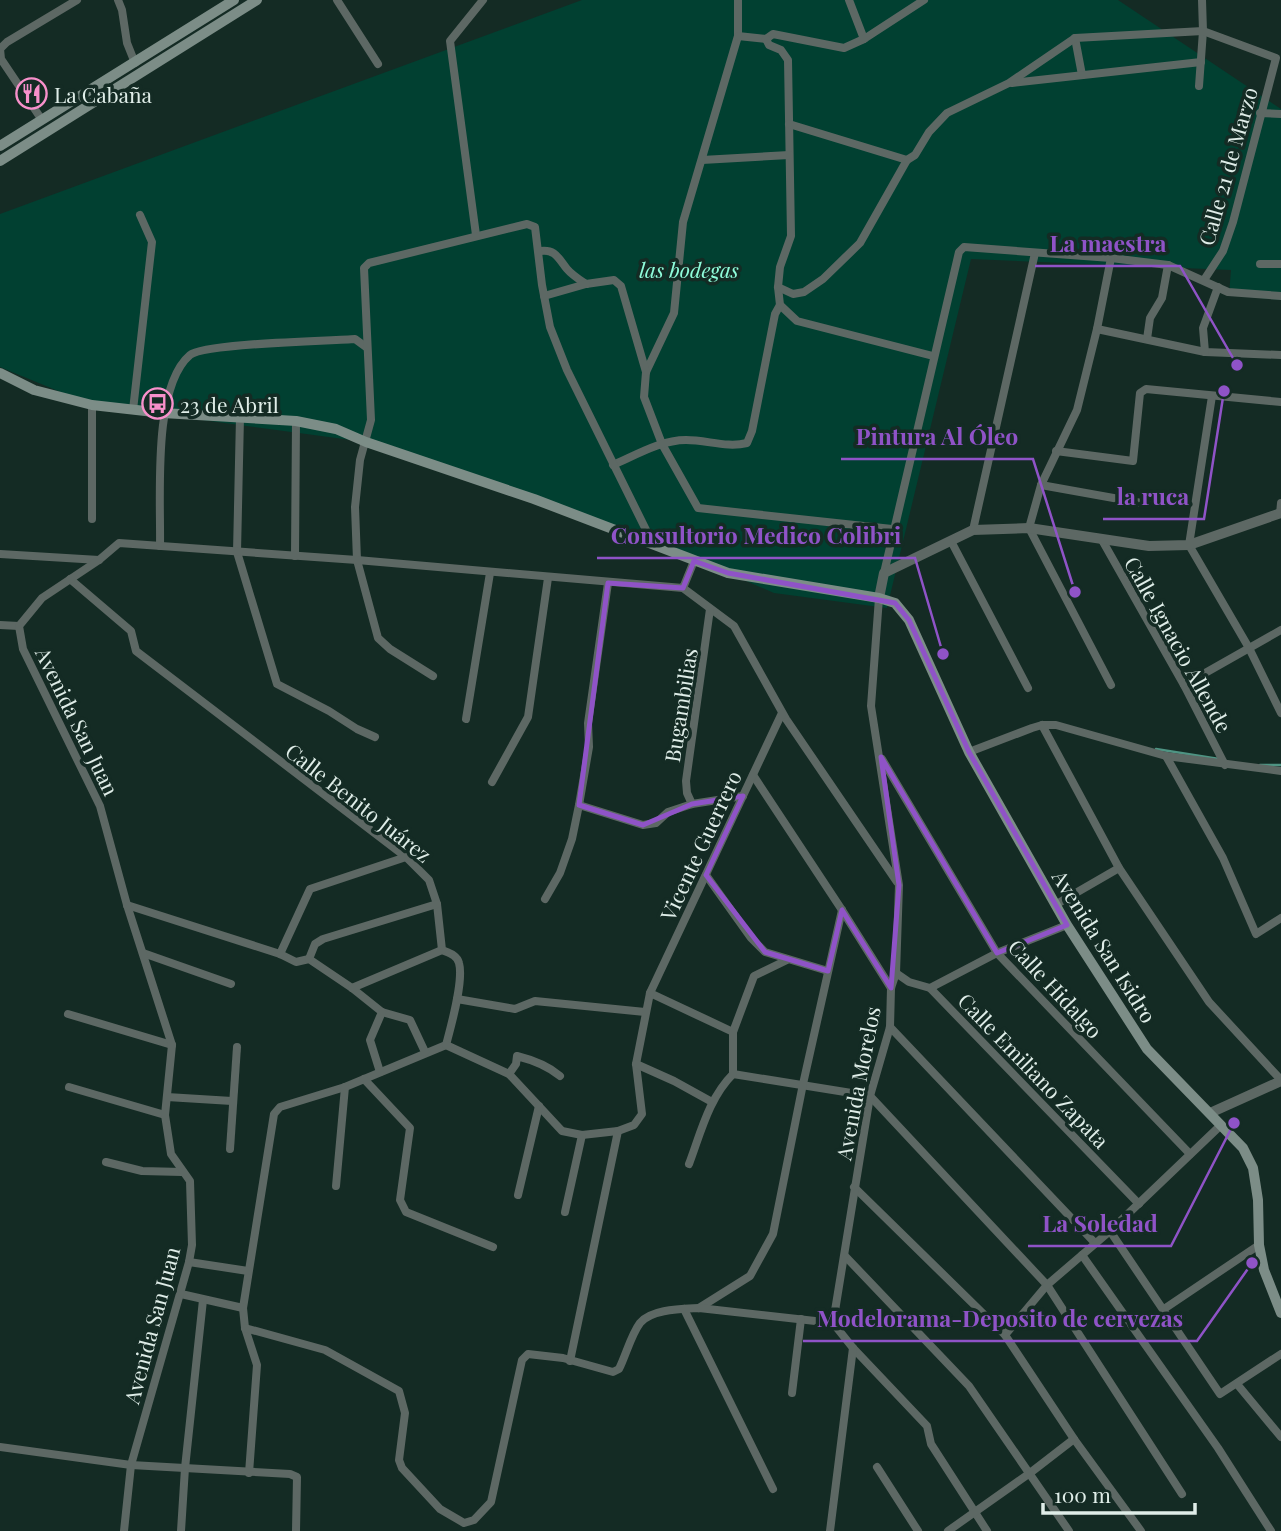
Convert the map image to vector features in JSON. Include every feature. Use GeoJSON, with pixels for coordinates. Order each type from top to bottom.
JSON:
{"type":"FeatureCollection","features":[{"type":"Feature","properties":{"kind":"main road"},"geometry":{"type":"LineString","coordinates":[[0,146],[234,0]]}},
{"type":"Feature","properties":{"kind":"main road"},"geometry":{"type":"LineString","coordinates":[[0,161],[257,0]]}},
{"type":"Feature","properties":{"kind":"main road"},"geometry":{"type":"LineString","coordinates":[[0,373],[34,390],[92,405],[163,413],[296,421],[336,429],[366,442],[534,499],[728,573],[879,598]]}},
{"type":"Feature","properties":{"kind":"main road","name":"Avenida San Isidro"},"geometry":{"type":"LineString","coordinates":[[879,598],[895,603],[909,620],[969,752],[1055,905],[1147,1049],[1243,1148],[1253,1168],[1258,1200],[1259,1245],[1264,1270],[1281,1313]]}},
{"type":"Feature","properties":{"kind":"street"},"geometry":{"type":"LineString","coordinates":[[42,120],[1,59],[0,49],[76,0]]}},
{"type":"Feature","properties":{"kind":"street"},"geometry":{"type":"LineString","coordinates":[[118,0],[127,43],[135,63]]}},
{"type":"Feature","properties":{"kind":"street"},"geometry":{"type":"LineString","coordinates":[[337,0],[378,64]]}},
{"type":"Feature","properties":{"kind":"street"},"geometry":{"type":"LineString","coordinates":[[476,235],[450,41],[483,0]]}},
{"type":"Feature","properties":{"kind":"street"},"geometry":{"type":"LineString","coordinates":[[646,372],[674,313],[683,222],[738,36],[738,0]]}},
{"type":"Feature","properties":{"kind":"street"},"geometry":{"type":"LineString","coordinates":[[849,0],[864,39]]}},
{"type":"Feature","properties":{"kind":"street"},"geometry":{"type":"LineString","coordinates":[[738,36],[766,38],[773,34],[844,48],[864,39],[924,0]]}},
{"type":"Feature","properties":{"kind":"street"},"geometry":{"type":"LineString","coordinates":[[1199,86],[1202,0]]}},
{"type":"Feature","properties":{"kind":"street"},"geometry":{"type":"LineString","coordinates":[[778,287],[793,294],[804,292],[823,279],[860,243],[907,160],[915,155],[929,132],[947,113],[1010,83],[1075,38],[1203,31]]}},
{"type":"Feature","properties":{"kind":"street","name":"Calle 21 de Marzo"},"geometry":{"type":"LineString","coordinates":[[1203,31],[1276,58],[1223,251],[1204,280]]}},
{"type":"Feature","properties":{"kind":"street"},"geometry":{"type":"LineString","coordinates":[[613,465],[662,444],[685,440],[734,446],[747,443],[752,431],[775,314],[780,305],[780,267],[791,236],[788,60],[781,50],[769,46],[766,38]]}},
{"type":"Feature","properties":{"kind":"street"},"geometry":{"type":"LineString","coordinates":[[1075,38],[1082,75]]}},
{"type":"Feature","properties":{"kind":"street"},"geometry":{"type":"LineString","coordinates":[[1010,83],[1201,62]]}},
{"type":"Feature","properties":{"kind":"street"},"geometry":{"type":"LineString","coordinates":[[1260,113],[1281,114]]}},
{"type":"Feature","properties":{"kind":"street"},"geometry":{"type":"LineString","coordinates":[[789,124],[907,160]]}},
{"type":"Feature","properties":{"kind":"street"},"geometry":{"type":"LineString","coordinates":[[702,160],[789,155]]}},
{"type":"Feature","properties":{"kind":"street"},"geometry":{"type":"LineString","coordinates":[[133,410],[152,242],[140,215]]}},
{"type":"Feature","properties":{"kind":"street"},"geometry":{"type":"LineString","coordinates":[[433,676],[390,649],[378,638],[357,560],[355,507],[360,460],[371,419],[363,268],[369,263],[527,224],[536,227],[550,327],[567,370],[654,547]]}},
{"type":"Feature","properties":{"kind":"street"},"geometry":{"type":"LineString","coordinates":[[879,598],[892,529],[933,356],[959,252],[964,247],[1168,265],[1228,292],[1281,296]]}},
{"type":"Feature","properties":{"kind":"street"},"geometry":{"type":"LineString","coordinates":[[540,251],[549,250],[556,254],[569,272],[586,284]]}},
{"type":"Feature","properties":{"kind":"street"},"geometry":{"type":"LineString","coordinates":[[973,530],[1035,253]]}},
{"type":"Feature","properties":{"kind":"street"},"geometry":{"type":"LineString","coordinates":[[1111,258],[1077,410],[1041,485],[1030,528],[1111,685]]}},
{"type":"Feature","properties":{"kind":"street"},"geometry":{"type":"LineString","coordinates":[[1260,264],[1281,264]]}},
{"type":"Feature","properties":{"kind":"street"},"geometry":{"type":"LineString","coordinates":[[1147,340],[1150,318],[1166,285],[1168,265]]}},
{"type":"Feature","properties":{"kind":"street"},"geometry":{"type":"LineString","coordinates":[[544,296],[586,284],[614,280],[621,286],[646,372],[644,397],[662,444],[698,508],[892,529]]}},
{"type":"Feature","properties":{"kind":"street"},"geometry":{"type":"LineString","coordinates":[[1205,352],[1203,328],[1217,287]]}},
{"type":"Feature","properties":{"kind":"street"},"geometry":{"type":"LineString","coordinates":[[780,305],[797,321],[933,356]]}},
{"type":"Feature","properties":{"kind":"street"},"geometry":{"type":"LineString","coordinates":[[1097,329],[1205,352],[1281,355]]}},
{"type":"Feature","properties":{"kind":"street"},"geometry":{"type":"LineString","coordinates":[[160,546],[163,413],[175,375],[191,354],[215,347],[355,339],[366,347]]}},
{"type":"Feature","properties":{"kind":"street"},"geometry":{"type":"LineString","coordinates":[[1056,451],[1133,461],[1142,390],[1281,402]]}},
{"type":"Feature","properties":{"kind":"street"},"geometry":{"type":"LineString","coordinates":[[1212,396],[1189,545],[1249,648],[1281,713]]}},
{"type":"Feature","properties":{"kind":"street"},"geometry":{"type":"LineString","coordinates":[[92,405],[92,519]]}},
{"type":"Feature","properties":{"kind":"street"},"geometry":{"type":"LineString","coordinates":[[240,416],[237,552],[277,684],[375,737]]}},
{"type":"Feature","properties":{"kind":"street"},"geometry":{"type":"LineString","coordinates":[[295,556],[296,421]]}},
{"type":"Feature","properties":{"kind":"street"},"geometry":{"type":"LineString","coordinates":[[1041,485],[1147,504]]}},
{"type":"Feature","properties":{"kind":"street"},"geometry":{"type":"LineString","coordinates":[[884,573],[973,530],[1030,528],[1149,546],[1189,545],[1281,513],[1281,503]]}},
{"type":"Feature","properties":{"kind":"street","name":"Calle Ignacio Allende"},"geometry":{"type":"LineString","coordinates":[[1102,540],[1184,685],[1224,765]]}},
{"type":"Feature","properties":{"kind":"street"},"geometry":{"type":"LineString","coordinates":[[951,541],[1028,688]]}},
{"type":"Feature","properties":{"kind":"street","name":"Avenida San Juan"},"geometry":{"type":"LineString","coordinates":[[124,1531],[131,1465],[189,1262],[190,1181],[171,1154],[165,1115],[172,1045],[127,905],[100,806],[23,649],[19,625],[42,598],[99,560],[119,543],[683,588]]}},
{"type":"Feature","properties":{"kind":"street"},"geometry":{"type":"LineString","coordinates":[[0,554],[99,560]]}},
{"type":"Feature","properties":{"kind":"street"},"geometry":{"type":"LineString","coordinates":[[694,561],[683,588],[734,626],[782,713],[900,885]]}},
{"type":"Feature","properties":{"kind":"street"},"geometry":{"type":"LineString","coordinates":[[466,719],[490,573]]}},
{"type":"Feature","properties":{"kind":"street"},"geometry":{"type":"LineString","coordinates":[[492,782],[528,717],[548,578]]}},
{"type":"Feature","properties":{"kind":"street","name":"Calle Benito Juárez"},"geometry":{"type":"LineString","coordinates":[[70,579],[131,631],[136,651],[406,858],[429,880],[437,904],[442,950],[455,956],[460,964],[457,999],[446,1045]]}},
{"type":"Feature","properties":{"kind":"street"},"geometry":{"type":"LineString","coordinates":[[545,899],[560,873],[572,839],[579,805],[589,747],[588,723],[608,583]]}},
{"type":"Feature","properties":{"kind":"street","name":"Avenida Morelos"},"geometry":{"type":"LineString","coordinates":[[833,1323],[870,1096],[890,1027],[891,988],[896,973],[900,885],[871,706],[879,598]]}},
{"type":"Feature","properties":{"kind":"street","name":"Bugambilias"},"geometry":{"type":"LineString","coordinates":[[692,804],[686,781],[710,609]]}},
{"type":"Feature","properties":{"kind":"street"},"geometry":{"type":"LineString","coordinates":[[0,625],[19,625]]}},
{"type":"Feature","properties":{"kind":"street"},"geometry":{"type":"LineString","coordinates":[[1184,685],[1281,630]]}},
{"type":"Feature","properties":{"kind":"street","name":"Vicente Guerrero"},"geometry":{"type":"LineString","coordinates":[[618,1130],[634,1125],[642,1114],[636,1064],[650,993],[782,713]]}},
{"type":"Feature","properties":{"kind":"street"},"geometry":{"type":"LineString","coordinates":[[969,752],[1042,725],[1056,725],[1166,756],[1281,771]]}},
{"type":"Feature","properties":{"kind":"street"},"geometry":{"type":"LineString","coordinates":[[1042,725],[1119,868],[1209,1002],[1281,1081],[1210,1113]]}},
{"type":"Feature","properties":{"kind":"street","name":"Calle Hidalgo"},"geometry":{"type":"LineString","coordinates":[[879,754],[998,953],[1190,1154]]}},
{"type":"Feature","properties":{"kind":"street"},"geometry":{"type":"LineString","coordinates":[[1166,756],[1223,858],[1256,934],[1281,918]]}},
{"type":"Feature","properties":{"kind":"street"},"geometry":{"type":"LineString","coordinates":[[753,775],[891,988]]}},
{"type":"Feature","properties":{"kind":"street"},"geometry":{"type":"LineString","coordinates":[[579,805],[643,825],[656,823],[668,812],[692,804],[743,796]]}},
{"type":"Feature","properties":{"kind":"street"},"geometry":{"type":"LineString","coordinates":[[280,954],[310,889],[406,858]]}},
{"type":"Feature","properties":{"kind":"street"},"geometry":{"type":"LineString","coordinates":[[1055,905],[1119,868]]}},
{"type":"Feature","properties":{"kind":"street"},"geometry":{"type":"LineString","coordinates":[[706,875],[751,938],[765,952],[828,971]]}},
{"type":"Feature","properties":{"kind":"street"},"geometry":{"type":"LineString","coordinates":[[309,959],[315,944],[323,939],[437,904]]}},
{"type":"Feature","properties":{"kind":"street"},"geometry":{"type":"LineString","coordinates":[[127,905],[280,954],[296,962],[309,959],[382,1012],[410,1020],[425,1052]]}},
{"type":"Feature","properties":{"kind":"street"},"geometry":{"type":"LineString","coordinates":[[699,1308],[750,1276],[773,1234],[842,910]]}},
{"type":"Feature","properties":{"kind":"street"},"geometry":{"type":"LineString","coordinates":[[930,988],[998,953],[1067,925]]}},
{"type":"Feature","properties":{"kind":"street"},"geometry":{"type":"LineString","coordinates":[[352,988],[442,950]]}},
{"type":"Feature","properties":{"kind":"street"},"geometry":{"type":"LineString","coordinates":[[143,953],[231,984]]}},
{"type":"Feature","properties":{"kind":"street"},"geometry":{"type":"LineString","coordinates":[[690,1164],[712,1102],[733,1074],[733,1032],[754,976],[787,960]]}},
{"type":"Feature","properties":{"kind":"street","name":"Calle Emiliano Zapata"},"geometry":{"type":"LineString","coordinates":[[896,973],[909,982],[930,988],[1139,1203]]}},
{"type":"Feature","properties":{"kind":"street"},"geometry":{"type":"LineString","coordinates":[[650,993],[733,1032]]}},
{"type":"Feature","properties":{"kind":"street"},"geometry":{"type":"LineString","coordinates":[[457,999],[515,1009],[535,1001],[645,1012]]}},
{"type":"Feature","properties":{"kind":"street"},"geometry":{"type":"LineString","coordinates":[[380,1072],[370,1040],[382,1012]]}},
{"type":"Feature","properties":{"kind":"street"},"geometry":{"type":"LineString","coordinates":[[68,1014],[172,1045]]}},
{"type":"Feature","properties":{"kind":"street"},"geometry":{"type":"LineString","coordinates":[[890,1027],[1094,1243]]}},
{"type":"Feature","properties":{"kind":"street"},"geometry":{"type":"LineString","coordinates":[[249,1473],[257,1365],[245,1328],[243,1308],[274,1114],[280,1107],[345,1087],[425,1052],[446,1045],[509,1074],[562,1131],[582,1135],[618,1130],[570,1361]]}},
{"type":"Feature","properties":{"kind":"street"},"geometry":{"type":"LineString","coordinates":[[230,1149],[237,1047]]}},
{"type":"Feature","properties":{"kind":"street"},"geometry":{"type":"LineString","coordinates":[[509,1074],[516,1064],[517,1056],[551,1068],[560,1076]]}},
{"type":"Feature","properties":{"kind":"street"},"geometry":{"type":"LineString","coordinates":[[636,1064],[712,1102]]}},
{"type":"Feature","properties":{"kind":"street"},"geometry":{"type":"LineString","coordinates":[[733,1074],[870,1096],[1047,1285],[1182,1494]]}},
{"type":"Feature","properties":{"kind":"street"},"geometry":{"type":"LineString","coordinates":[[364,1079],[411,1128],[401,1206],[406,1212],[493,1247]]}},
{"type":"Feature","properties":{"kind":"street"},"geometry":{"type":"LineString","coordinates":[[69,1087],[165,1115]]}},
{"type":"Feature","properties":{"kind":"street"},"geometry":{"type":"LineString","coordinates":[[336,1186],[345,1087]]}},
{"type":"Feature","properties":{"kind":"street"},"geometry":{"type":"LineString","coordinates":[[167,1097],[232,1101]]}},
{"type":"Feature","properties":{"kind":"street"},"geometry":{"type":"LineString","coordinates":[[518,1195],[539,1106]]}},
{"type":"Feature","properties":{"kind":"street"},"geometry":{"type":"LineString","coordinates":[[1005,1335],[1047,1285],[1110,1231],[1222,1125]]}},
{"type":"Feature","properties":{"kind":"street"},"geometry":{"type":"LineString","coordinates":[[565,1212],[582,1135]]}},
{"type":"Feature","properties":{"kind":"street"},"geometry":{"type":"LineString","coordinates":[[106,1162],[142,1171],[183,1172]]}},
{"type":"Feature","properties":{"kind":"street"},"geometry":{"type":"LineString","coordinates":[[854,1187],[1005,1335],[1074,1439],[1141,1531]]}},
{"type":"Feature","properties":{"kind":"street"},"geometry":{"type":"LineString","coordinates":[[1110,1231],[1220,1394],[1281,1354]]}},
{"type":"Feature","properties":{"kind":"street"},"geometry":{"type":"LineString","coordinates":[[1164,1309],[1259,1245]]}},
{"type":"Feature","properties":{"kind":"street"},"geometry":{"type":"LineString","coordinates":[[1082,1255],[1218,1448],[1271,1531]]}},
{"type":"Feature","properties":{"kind":"street"},"geometry":{"type":"LineString","coordinates":[[845,1256],[969,1386],[1069,1531]]}},
{"type":"Feature","properties":{"kind":"street"},"geometry":{"type":"LineString","coordinates":[[189,1262],[248,1270]]}},
{"type":"Feature","properties":{"kind":"street"},"geometry":{"type":"LineString","coordinates":[[181,1294],[243,1308]]}},
{"type":"Feature","properties":{"kind":"street"},"geometry":{"type":"LineString","coordinates":[[181,1531],[203,1300]]}},
{"type":"Feature","properties":{"kind":"street"},"geometry":{"type":"LineString","coordinates":[[245,1328],[325,1350],[399,1391],[405,1413],[399,1460],[402,1468],[440,1509],[464,1522],[474,1520],[491,1502],[522,1360],[528,1354],[613,1372],[620,1369],[641,1322],[655,1314],[684,1309],[699,1308],[833,1323],[927,1426],[931,1444],[987,1531]]}},
{"type":"Feature","properties":{"kind":"street"},"geometry":{"type":"LineString","coordinates":[[684,1309],[773,1489]]}},
{"type":"Feature","properties":{"kind":"street"},"geometry":{"type":"LineString","coordinates":[[792,1393],[801,1319]]}},
{"type":"Feature","properties":{"kind":"street"},"geometry":{"type":"LineString","coordinates":[[830,1531],[853,1348]]}},
{"type":"Feature","properties":{"kind":"street"},"geometry":{"type":"LineString","coordinates":[[1237,1384],[1281,1437]]}},
{"type":"Feature","properties":{"kind":"street"},"geometry":{"type":"LineString","coordinates":[[948,1531],[1074,1439]]}},
{"type":"Feature","properties":{"kind":"street"},"geometry":{"type":"LineString","coordinates":[[0,1447],[131,1465],[290,1474],[297,1478],[296,1531]]}},
{"type":"Feature","properties":{"kind":"street"},"geometry":{"type":"LineString","coordinates":[[877,1467],[918,1531]]}},
{"type":"Feature","properties":{"kind":"highlighted area"},"geometry":{"type":"Polygon","coordinates":[[[694,561],[728,573],[895,603],[909,620],[969,752],[1067,925],[997,953],[881,757],[899,885],[891,988],[842,910],[828,971],[765,952],[706,875],[743,796],[692,804],[643,825],[579,805],[608,583],[683,588],[694,561]]]}},
{"type":"Feature","properties":{"kind":"green space","name":"las bodegas"},"geometry":{"type":"Polygon","coordinates":[[[582,0],[1118,0],[1281,109],[1281,300],[1229,295],[1231,270],[971,259],[887,608],[774,593],[728,573],[366,442],[92,405],[0,367],[0,214],[582,0]]]}},
{"type":"Feature","properties":{"kind":"waterway"},"geometry":{"type":"LineString","coordinates":[[1156,749],[1219,759]]}},
{"type":"Feature","properties":{"kind":"waterway"},"geometry":{"type":"LineString","coordinates":[[1260,765],[1281,765]]}},
{"type":"Feature","properties":{"kind":"place","name":"La Cabaña"},"geometry":{"type":"Point","coordinates":[31,94]}},
{"type":"Feature","properties":{"kind":"place","name":"La maestra"},"geometry":{"type":"Point","coordinates":[1237,365]}},
{"type":"Feature","properties":{"kind":"place","name":"la ruca"},"geometry":{"type":"Point","coordinates":[1224,391]}},
{"type":"Feature","properties":{"kind":"place","name":"23 de Abril"},"geometry":{"type":"Point","coordinates":[157,404]}},
{"type":"Feature","properties":{"kind":"place","name":"Pintura Al Óleo"},"geometry":{"type":"Point","coordinates":[1075,592]}},
{"type":"Feature","properties":{"kind":"place","name":"Consultorio Medico Colibri"},"geometry":{"type":"Point","coordinates":[943,654]}},
{"type":"Feature","properties":{"kind":"place","name":"La Soledad"},"geometry":{"type":"Point","coordinates":[1234,1123]}},
{"type":"Feature","properties":{"kind":"place","name":"Modelorama-Deposito de cervezas"},"geometry":{"type":"Point","coordinates":[1252,1263]}}]}
